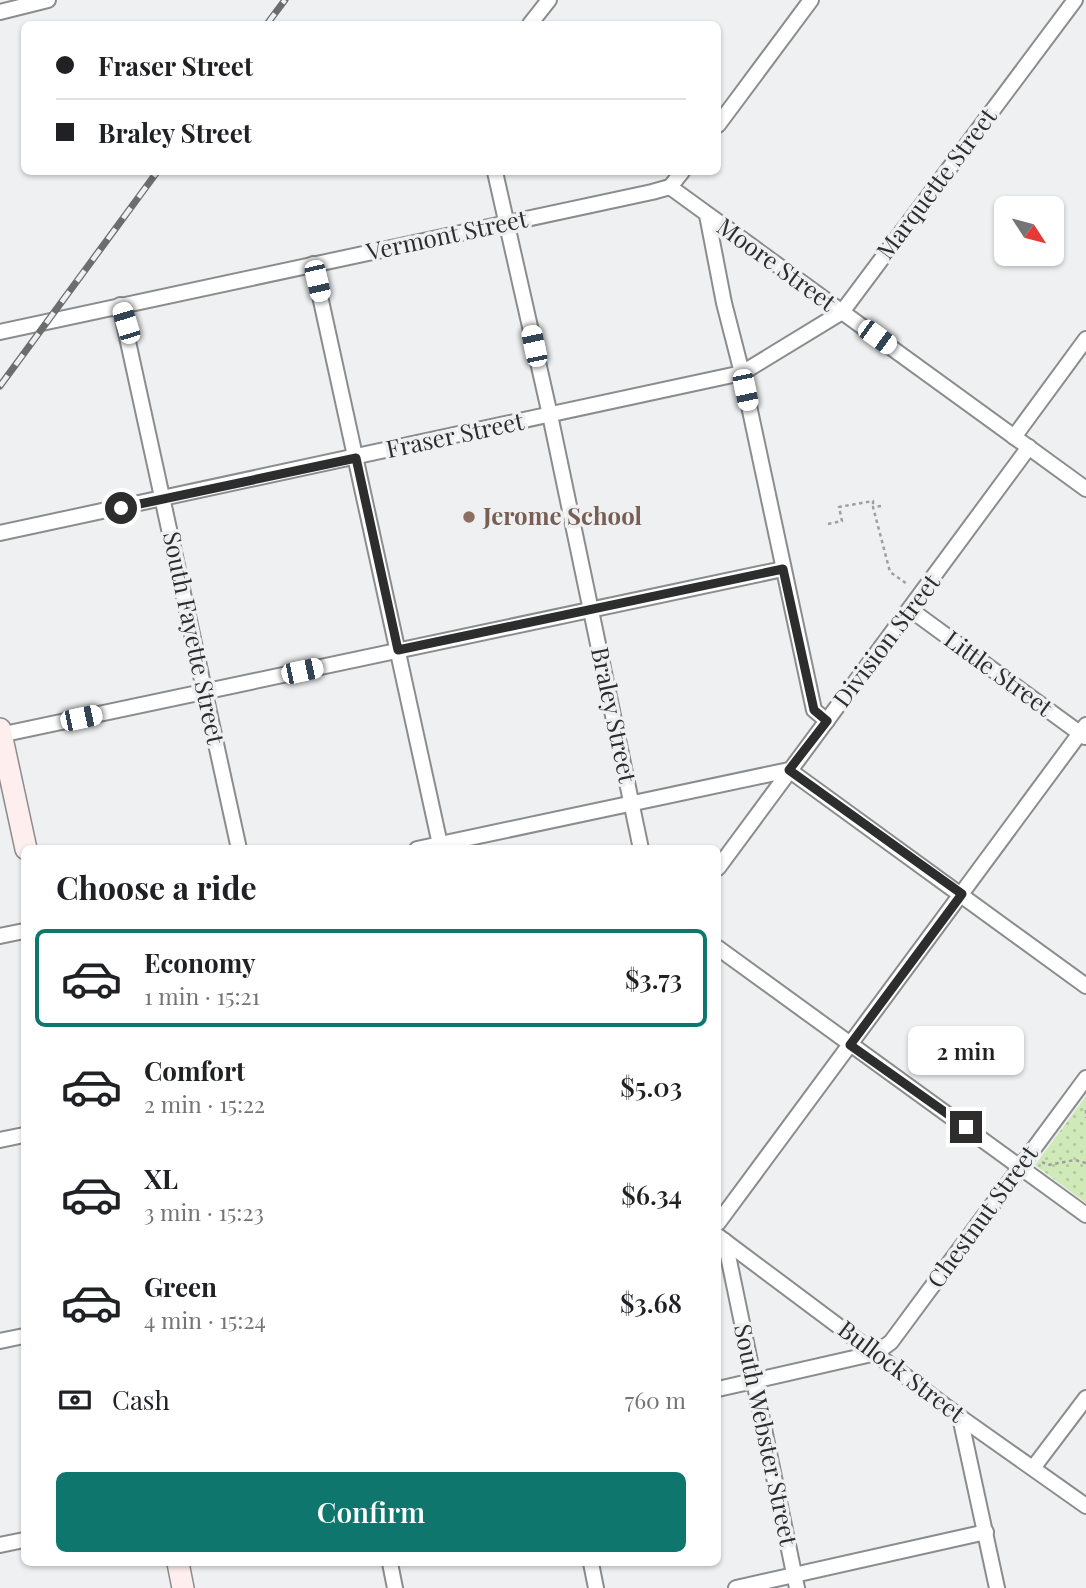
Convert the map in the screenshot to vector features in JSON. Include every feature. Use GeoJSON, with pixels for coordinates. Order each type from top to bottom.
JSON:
{"type":"FeatureCollection","features":[{"type":"Feature","properties":{"kind":"street"},"geometry":{"type":"LineString","coordinates":[[0,12],[48,0]]}},
{"type":"Feature","properties":{"kind":"street"},"geometry":{"type":"LineString","coordinates":[[532,21],[549,0]]}},
{"type":"Feature","properties":{"kind":"street"},"geometry":{"type":"LineString","coordinates":[[721,121],[811,0]]}},
{"type":"Feature","properties":{"kind":"street","name":"Marquette Street"},"geometry":{"type":"LineString","coordinates":[[781,348],[842,312],[1075,0]]}},
{"type":"Feature","properties":{"kind":"street","name":"Braley Street"},"geometry":{"type":"LineString","coordinates":[[496,175],[550,415],[640,845]]}},
{"type":"Feature","properties":{"kind":"street"},"geometry":{"type":"LineString","coordinates":[[670,187],[680,175]]}},
{"type":"Feature","properties":{"kind":"street","name":"Moore Street"},"geometry":{"type":"LineString","coordinates":[[670,187],[1086,489]]}},
{"type":"Feature","properties":{"kind":"street","name":"Vermont Street"},"geometry":{"type":"LineString","coordinates":[[0,332],[507,225],[670,187]]}},
{"type":"Feature","properties":{"kind":"street"},"geometry":{"type":"LineString","coordinates":[[707,215],[814,710],[827,721]]}},
{"type":"Feature","properties":{"kind":"street"},"geometry":{"type":"LineString","coordinates":[[313,264],[440,845]]}},
{"type":"Feature","properties":{"kind":"street","name":"South Fayette Street"},"geometry":{"type":"LineString","coordinates":[[120,305],[238,845]]}},
{"type":"Feature","properties":{"kind":"street"},"geometry":{"type":"LineString","coordinates":[[1014,437],[1086,339]]}},
{"type":"Feature","properties":{"kind":"street","name":"Fraser Street"},"geometry":{"type":"LineString","coordinates":[[0,533],[742,373],[781,348]]}},
{"type":"Feature","properties":{"kind":"street","name":"Division Street"},"geometry":{"type":"LineString","coordinates":[[721,864],[1029,447]]}},
{"type":"Feature","properties":{"kind":"street"},"geometry":{"type":"LineString","coordinates":[[25,845],[0,733],[783,569]]}},
{"type":"Feature","properties":{"kind":"street","name":"Little Street"},"geometry":{"type":"LineString","coordinates":[[911,610],[1084,732]]}},
{"type":"Feature","properties":{"kind":"street"},"geometry":{"type":"LineString","coordinates":[[721,1219],[1084,732]]}},
{"type":"Feature","properties":{"kind":"street"},"geometry":{"type":"LineString","coordinates":[[444,845],[631,802],[789,770],[1086,986]]}},
{"type":"Feature","properties":{"kind":"street"},"geometry":{"type":"LineString","coordinates":[[0,936],[21,931]]}},
{"type":"Feature","properties":{"kind":"street"},"geometry":{"type":"LineString","coordinates":[[721,950],[1086,1215]]}},
{"type":"Feature","properties":{"kind":"street","name":"Chestnut Street"},"geometry":{"type":"LineString","coordinates":[[876,1353],[891,1342],[1086,1077]]}},
{"type":"Feature","properties":{"kind":"street"},"geometry":{"type":"LineString","coordinates":[[0,1140],[21,1136]]}},
{"type":"Feature","properties":{"kind":"street","name":"Bullock Street"},"geometry":{"type":"LineString","coordinates":[[721,1239],[960,1417],[1086,1506]]}},
{"type":"Feature","properties":{"kind":"street","name":"South Webster Street"},"geometry":{"type":"LineString","coordinates":[[721,1239],[754,1380],[796,1582]]}},
{"type":"Feature","properties":{"kind":"street"},"geometry":{"type":"LineString","coordinates":[[0,1341],[21,1337]]}},
{"type":"Feature","properties":{"kind":"street"},"geometry":{"type":"LineString","coordinates":[[721,1387],[876,1353]]}},
{"type":"Feature","properties":{"kind":"street"},"geometry":{"type":"LineString","coordinates":[[1033,1468],[1086,1398]]}},
{"type":"Feature","properties":{"kind":"street"},"geometry":{"type":"LineString","coordinates":[[960,1417],[997,1588]]}},
{"type":"Feature","properties":{"kind":"street"},"geometry":{"type":"LineString","coordinates":[[736,1588],[796,1582],[986,1532]]}},
{"type":"Feature","properties":{"kind":"street"},"geometry":{"type":"LineString","coordinates":[[0,1545],[21,1541]]}},
{"type":"Feature","properties":{"kind":"street"},"geometry":{"type":"LineString","coordinates":[[179,1566],[183,1588]]}},
{"type":"Feature","properties":{"kind":"street"},"geometry":{"type":"LineString","coordinates":[[391,1566],[395,1588]]}},
{"type":"Feature","properties":{"kind":"street"},"geometry":{"type":"LineString","coordinates":[[592,1566],[596,1588]]}},
{"type":"Feature","properties":{"kind":"path"},"geometry":{"type":"LineString","coordinates":[[828,524],[842,521],[839,507],[873,501],[890,572],[907,584]]}},
{"type":"Feature","properties":{"kind":"path"},"geometry":{"type":"LineString","coordinates":[[873,507],[881,506]]}},
{"type":"Feature","properties":{"kind":"path"},"geometry":{"type":"LineString","coordinates":[[1086,1110],[1086,1118]]}},
{"type":"Feature","properties":{"kind":"path"},"geometry":{"type":"LineString","coordinates":[[1037,1158],[1048,1165],[1075,1160],[1086,1163]]}},
{"type":"Feature","properties":{"kind":"green space"},"geometry":{"type":"Polygon","coordinates":[[[1086,1096],[1086,1203],[1035,1165],[1086,1096]]]}},
{"type":"Feature","properties":{"kind":"railway"},"geometry":{"type":"LineString","coordinates":[[269,21],[285,0]]}},
{"type":"Feature","properties":{"kind":"railway"},"geometry":{"type":"LineString","coordinates":[[0,386],[155,175]]}},
{"type":"Feature","properties":{"kind":"place","name":"Jerome School"},"geometry":{"type":"Point","coordinates":[469,517]}},
{"type":"Feature","properties":{"kind":"route"},"geometry":{"type":"LineString","coordinates":[[121,508],[356,458],[398,650],[783,569],[814,710],[827,721],[789,770],[962,894],[850,1045],[966,1127]]}}]}
